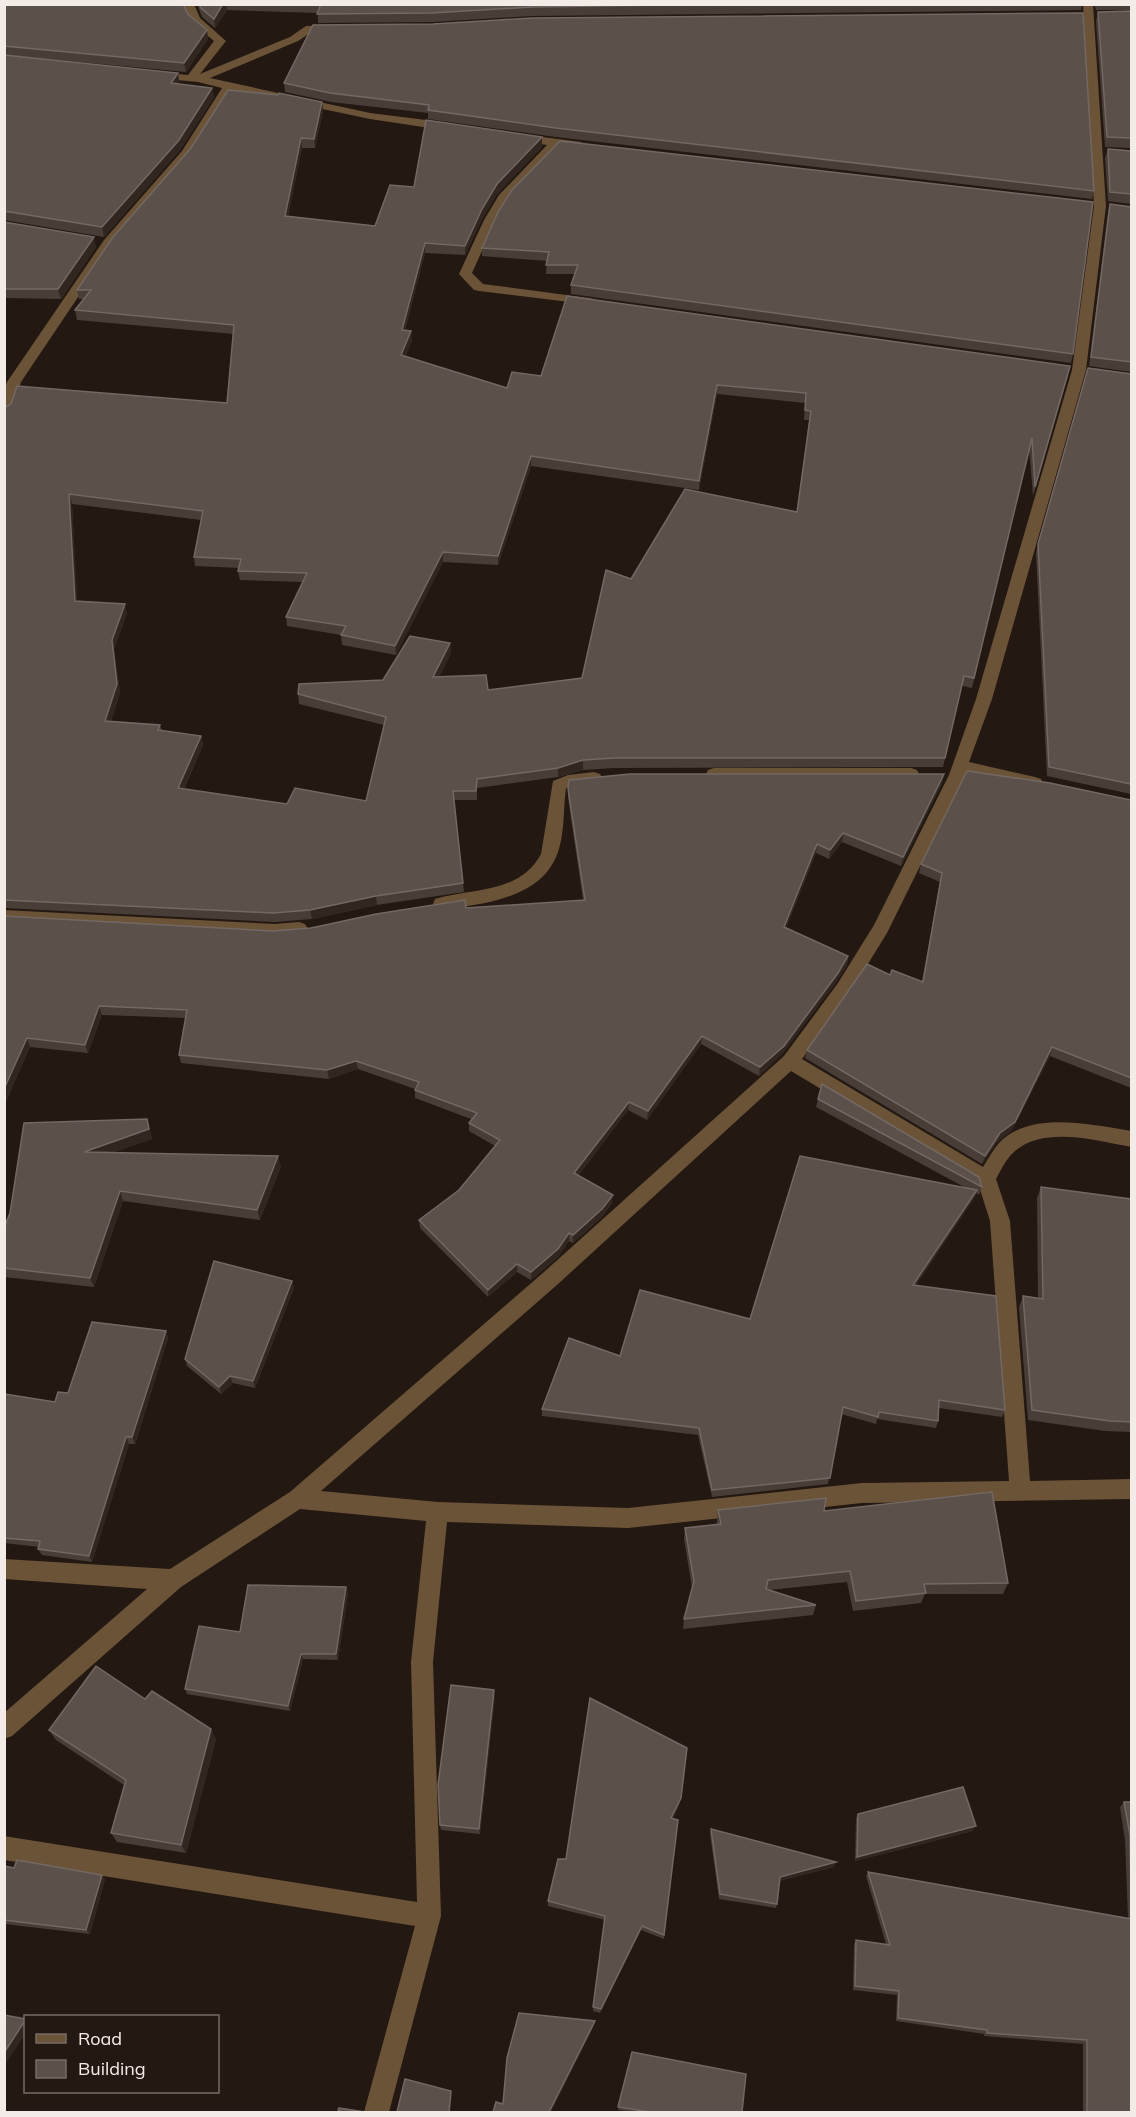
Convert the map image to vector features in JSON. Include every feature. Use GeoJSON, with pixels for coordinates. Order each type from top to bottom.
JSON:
{"type":"FeatureCollection","features":[{"type":"Feature","properties":{"kind":"street"},"geometry":{"type":"LineString","coordinates":[[188,4],[195,20],[220,41],[194,79]]}},
{"type":"Feature","properties":{"kind":"street"},"geometry":{"type":"LineString","coordinates":[[4,1728],[173,1580],[297,1499],[551,1278],[790,1061],[844,988],[880,928],[959,770],[984,699],[1078,370],[1099,206],[1102,152],[1088,12]]}},
{"type":"Feature","properties":{"kind":"street"},"geometry":{"type":"LineString","coordinates":[[194,79],[294,39],[310,28],[351,27]]}},
{"type":"Feature","properties":{"kind":"street"},"geometry":{"type":"LineString","coordinates":[[144,74],[194,79],[370,116],[463,129]]}},
{"type":"Feature","properties":{"kind":"street"},"geometry":{"type":"LineString","coordinates":[[4,413],[9,381],[103,242],[188,153],[228,87]]}},
{"type":"Feature","properties":{"kind":"street"},"geometry":{"type":"LineString","coordinates":[[510,136],[592,147]]}},
{"type":"Feature","properties":{"kind":"street"},"geometry":{"type":"LineString","coordinates":[[556,143],[506,195],[490,220],[465,274],[479,287],[608,305]]}},
{"type":"Feature","properties":{"kind":"street"},"geometry":{"type":"LineString","coordinates":[[700,775],[928,774],[959,770],[1053,786]]}},
{"type":"Feature","properties":{"kind":"street"},"geometry":{"type":"LineString","coordinates":[[423,907],[493,896],[528,880],[541,869],[549,855],[559,785],[568,781],[608,777]]}},
{"type":"Feature","properties":{"kind":"street"},"geometry":{"type":"LineString","coordinates":[[4,916],[275,931],[312,928]]}},
{"type":"Feature","properties":{"kind":"street"},"geometry":{"type":"LineString","coordinates":[[790,1061],[986,1178],[1000,1221],[1020,1491]]}},
{"type":"Feature","properties":{"kind":"street"},"geometry":{"type":"LineString","coordinates":[[986,1178],[1010,1144],[1033,1134],[1059,1129],[1131,1139]]}},
{"type":"Feature","properties":{"kind":"street"},"geometry":{"type":"LineString","coordinates":[[297,1499],[438,1512],[628,1518],[862,1493],[1131,1489]]}},
{"type":"Feature","properties":{"kind":"street"},"geometry":{"type":"LineString","coordinates":[[376,2112],[429,1916],[422,1662],[438,1512]]}},
{"type":"Feature","properties":{"kind":"street"},"geometry":{"type":"LineString","coordinates":[[4,1569],[173,1580]]}},
{"type":"Feature","properties":{"kind":"street"},"geometry":{"type":"LineString","coordinates":[[4,1848],[429,1916]]}},
{"type":"Feature","properties":{"kind":"building"},"geometry":{"type":"Polygon","coordinates":[[[4,4],[183,4],[188,14],[207,30],[184,63],[4,46],[4,4]]]}},
{"type":"Feature","properties":{"kind":"building"},"geometry":{"type":"Polygon","coordinates":[[[199,4],[223,4],[214,19],[199,4]]]}},
{"type":"Feature","properties":{"kind":"building"},"geometry":{"type":"Polygon","coordinates":[[[321,4],[728,4],[317,14],[321,4]]]}},
{"type":"Feature","properties":{"kind":"building"},"geometry":{"type":"Polygon","coordinates":[[[1131,11],[1131,138],[1107,137],[1098,12],[1131,11]]]}},
{"type":"Feature","properties":{"kind":"building"},"geometry":{"type":"Polygon","coordinates":[[[1083,13],[1094,191],[556,128],[428,110],[429,105],[330,93],[284,83],[313,25],[433,24],[532,18],[1083,13]]]}},
{"type":"Feature","properties":{"kind":"building"},"geometry":{"type":"Polygon","coordinates":[[[4,55],[178,73],[171,83],[212,88],[179,140],[102,227],[4,211],[4,55]]]}},
{"type":"Feature","properties":{"kind":"building"},"geometry":{"type":"Polygon","coordinates":[[[228,90],[278,95],[279,93],[322,102],[314,139],[301,138],[285,216],[375,226],[390,185],[414,187],[426,120],[542,137],[497,184],[482,209],[465,246],[425,243],[402,330],[411,331],[401,355],[507,388],[512,372],[541,376],[567,296],[1070,366],[1035,487],[1032,438],[974,678],[964,676],[945,758],[614,758],[583,760],[558,768],[477,779],[476,791],[453,791],[463,883],[376,896],[310,910],[273,913],[4,900],[4,408],[11,404],[17,386],[227,403],[234,325],[75,310],[91,290],[77,290],[113,237],[191,148],[228,90]],[[717,385],[699,481],[531,456],[498,556],[443,552],[395,646],[341,635],[346,626],[286,617],[307,573],[238,571],[241,559],[194,557],[203,511],[69,494],[75,601],[125,604],[112,640],[117,684],[105,721],[160,725],[158,730],[201,736],[178,788],[287,804],[295,788],[366,801],[386,717],[298,694],[299,684],[383,680],[410,636],[450,643],[433,677],[486,675],[488,690],[582,678],[606,570],[631,579],[685,489],[797,512],[811,411],[805,410],[806,393],[717,385]]]}},
{"type":"Feature","properties":{"kind":"building"},"geometry":{"type":"Polygon","coordinates":[[[560,141],[1093,202],[1073,354],[571,285],[578,265],[546,265],[549,252],[482,248],[498,212],[512,190],[560,141]]]}},
{"type":"Feature","properties":{"kind":"building"},"geometry":{"type":"Polygon","coordinates":[[[1108,149],[1131,151],[1131,194],[1110,192],[1108,149]]]}},
{"type":"Feature","properties":{"kind":"building"},"geometry":{"type":"Polygon","coordinates":[[[1110,204],[1131,207],[1131,362],[1091,357],[1110,204]]]}},
{"type":"Feature","properties":{"kind":"building"},"geometry":{"type":"Polygon","coordinates":[[[4,222],[94,237],[58,289],[4,289],[4,222]]]}},
{"type":"Feature","properties":{"kind":"building"},"geometry":{"type":"Polygon","coordinates":[[[1088,368],[1131,374],[1131,784],[1049,767],[1038,544],[1088,368]]]}},
{"type":"Feature","properties":{"kind":"building"},"geometry":{"type":"Polygon","coordinates":[[[967,771],[1050,783],[1131,800],[1131,1078],[1052,1047],[1015,1122],[1000,1133],[985,1156],[807,1050],[867,964],[890,975],[892,970],[923,982],[942,873],[921,864],[967,771]]]}},
{"type":"Feature","properties":{"kind":"building"},"geometry":{"type":"Polygon","coordinates":[[[630,774],[944,774],[903,857],[843,833],[830,850],[817,844],[784,927],[848,956],[838,973],[784,1046],[760,1067],[702,1036],[648,1111],[629,1102],[574,1173],[613,1195],[602,1209],[573,1235],[569,1233],[558,1249],[531,1272],[517,1264],[488,1290],[419,1220],[459,1190],[500,1140],[469,1123],[477,1113],[415,1090],[419,1082],[356,1061],[327,1070],[179,1055],[187,1010],[99,1006],[85,1045],[27,1038],[4,1089],[4,916],[273,931],[311,928],[376,914],[465,900],[466,908],[585,900],[568,789],[569,780],[630,774]]]}},
{"type":"Feature","properties":{"kind":"building"},"geometry":{"type":"Polygon","coordinates":[[[822,1084],[979,1177],[982,1187],[818,1099],[822,1084]]]}},
{"type":"Feature","properties":{"kind":"building"},"geometry":{"type":"Polygon","coordinates":[[[147,1119],[149,1129],[84,1152],[278,1156],[257,1210],[120,1191],[90,1278],[4,1268],[4,1228],[10,1213],[24,1123],[147,1119]]]}},
{"type":"Feature","properties":{"kind":"building"},"geometry":{"type":"Polygon","coordinates":[[[800,1156],[977,1190],[913,1285],[996,1296],[1005,1410],[939,1400],[938,1421],[879,1412],[878,1417],[843,1407],[830,1478],[712,1490],[699,1428],[542,1409],[569,1338],[620,1356],[640,1290],[750,1319],[800,1156]]]}},
{"type":"Feature","properties":{"kind":"building"},"geometry":{"type":"Polygon","coordinates":[[[1041,1187],[1131,1199],[1131,1422],[1032,1410],[1023,1296],[1043,1299],[1041,1187]]]}},
{"type":"Feature","properties":{"kind":"building"},"geometry":{"type":"Polygon","coordinates":[[[214,1261],[292,1281],[253,1381],[230,1376],[219,1387],[185,1359],[214,1261]]]}},
{"type":"Feature","properties":{"kind":"building"},"geometry":{"type":"Polygon","coordinates":[[[92,1322],[166,1331],[132,1437],[126,1437],[89,1556],[38,1549],[40,1541],[4,1538],[4,1394],[55,1402],[58,1392],[68,1393],[92,1322]]]}},
{"type":"Feature","properties":{"kind":"building"},"geometry":{"type":"Polygon","coordinates":[[[992,1492],[1008,1583],[924,1584],[926,1593],[856,1601],[850,1571],[768,1580],[766,1589],[816,1605],[684,1619],[694,1581],[685,1528],[721,1524],[718,1510],[826,1498],[824,1511],[992,1492]]]}},
{"type":"Feature","properties":{"kind":"building"},"geometry":{"type":"Polygon","coordinates":[[[248,1585],[346,1587],[336,1654],[301,1654],[288,1706],[185,1689],[199,1626],[240,1632],[248,1585]]]}},
{"type":"Feature","properties":{"kind":"building"},"geometry":{"type":"Polygon","coordinates":[[[96,1666],[145,1699],[152,1691],[211,1729],[181,1845],[111,1833],[126,1780],[49,1730],[96,1666]]]}},
{"type":"Feature","properties":{"kind":"building"},"geometry":{"type":"Polygon","coordinates":[[[451,1685],[494,1690],[479,1829],[440,1825],[438,1785],[451,1685]]]}},
{"type":"Feature","properties":{"kind":"building"},"geometry":{"type":"Polygon","coordinates":[[[590,1698],[687,1748],[681,1798],[671,1818],[678,1820],[664,1935],[642,1926],[601,2009],[593,2007],[605,1916],[548,1901],[558,1859],[566,1859],[590,1698]]]}},
{"type":"Feature","properties":{"kind":"building"},"geometry":{"type":"Polygon","coordinates":[[[963,1787],[976,1826],[857,1857],[858,1814],[963,1787]]]}},
{"type":"Feature","properties":{"kind":"building"},"geometry":{"type":"Polygon","coordinates":[[[1124,1802],[1131,1802],[1131,1891],[1130,1835],[1124,1802]]]}},
{"type":"Feature","properties":{"kind":"building"},"geometry":{"type":"Polygon","coordinates":[[[711,1829],[836,1862],[780,1877],[777,1904],[720,1894],[711,1829]]]}},
{"type":"Feature","properties":{"kind":"building"},"geometry":{"type":"Polygon","coordinates":[[[17,1860],[102,1875],[86,1930],[4,1920],[4,1866],[14,1868],[17,1860]]]}},
{"type":"Feature","properties":{"kind":"building"},"geometry":{"type":"Polygon","coordinates":[[[868,1872],[1131,1919],[1131,2112],[1087,2112],[1087,2040],[987,2033],[987,2030],[898,2018],[899,1991],[855,1986],[856,1940],[890,1945],[868,1872]]]}},
{"type":"Feature","properties":{"kind":"building"},"geometry":{"type":"Polygon","coordinates":[[[519,2013],[595,2021],[549,2112],[493,2112],[496,2102],[503,2104],[507,2058],[519,2013]]]}},
{"type":"Feature","properties":{"kind":"building"},"geometry":{"type":"Polygon","coordinates":[[[4,2015],[24,2019],[24,2022],[4,2053],[4,2015]]]}},
{"type":"Feature","properties":{"kind":"building"},"geometry":{"type":"Polygon","coordinates":[[[632,2052],[746,2074],[742,2112],[650,2112],[618,2107],[632,2052]]]}},
{"type":"Feature","properties":{"kind":"building"},"geometry":{"type":"Polygon","coordinates":[[[405,2079],[451,2091],[449,2112],[397,2112],[405,2079]]]}},
{"type":"Feature","properties":{"kind":"building"},"geometry":{"type":"Polygon","coordinates":[[[339,2108],[365,2112],[342,2112],[338,2110],[339,2108]]]}}]}
